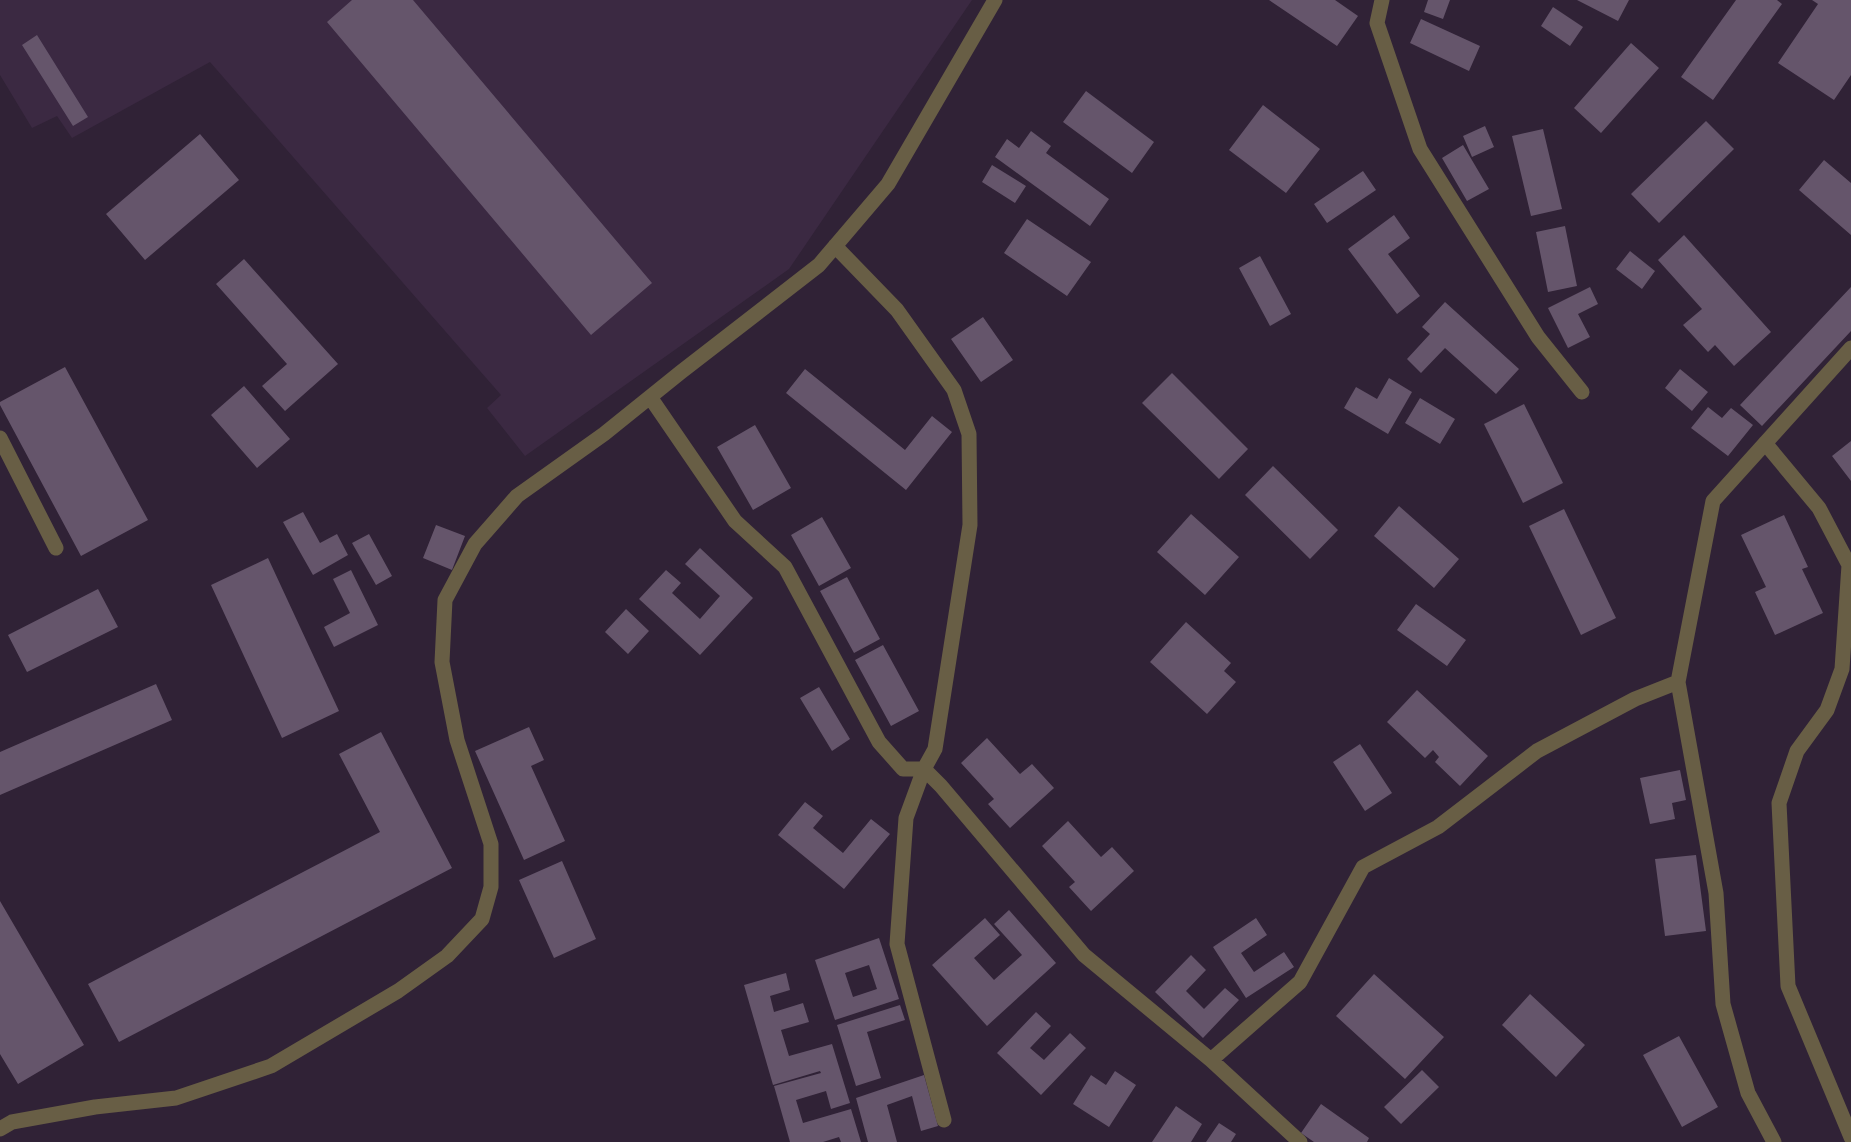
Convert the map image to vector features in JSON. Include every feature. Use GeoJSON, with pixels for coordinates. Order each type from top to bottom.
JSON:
{"type":"FeatureCollection","features":[{"type":"Feature","properties":{"kind":"street"},"geometry":{"type":"LineString","coordinates":[[0,1129],[12,1122],[84,1109],[176,1098],[271,1066],[398,991],[447,956],[482,919],[491,887],[491,844],[457,740],[442,662],[445,600],[475,544],[517,496],[604,434],[819,265],[888,184],[995,0]]}},
{"type":"Feature","properties":{"kind":"street"},"geometry":{"type":"LineString","coordinates":[[1382,0],[1377,23],[1420,149],[1538,337],[1582,392]]}},
{"type":"Feature","properties":{"kind":"street"},"geometry":{"type":"LineString","coordinates":[[835,246],[897,310],[954,390],[969,434],[970,525],[935,749],[924,769],[906,818],[897,944],[944,1120]]}},
{"type":"Feature","properties":{"kind":"street"},"geometry":{"type":"LineString","coordinates":[[1774,1142],[1748,1093],[1723,1004],[1716,893],[1678,682],[1713,501],[1851,348]]}},
{"type":"Feature","properties":{"kind":"street"},"geometry":{"type":"LineString","coordinates":[[650,397],[735,521],[785,567],[879,742],[903,769],[924,769],[941,786],[1084,955],[1211,1060],[1300,1142]]}},
{"type":"Feature","properties":{"kind":"street"},"geometry":{"type":"LineString","coordinates":[[0,438],[56,548]]}},
{"type":"Feature","properties":{"kind":"street"},"geometry":{"type":"LineString","coordinates":[[1765,443],[1819,508],[1850,565],[1842,669],[1827,710],[1797,752],[1779,803],[1788,986],[1851,1137]]}},
{"type":"Feature","properties":{"kind":"street"},"geometry":{"type":"LineString","coordinates":[[1211,1060],[1300,982],[1363,867],[1438,827],[1537,751],[1635,699],[1678,682]]}},
{"type":"Feature","properties":{"kind":"shaded area"},"geometry":{"type":"Polygon","coordinates":[[[0,0],[972,0],[789,269],[525,456],[487,408],[501,395],[210,62],[72,138],[57,116],[32,128],[0,75],[0,0]]]}},
{"type":"Feature","properties":{"kind":"building"},"geometry":{"type":"Polygon","coordinates":[[[352,0],[413,0],[652,283],[591,335],[327,22],[352,0]]]}},
{"type":"Feature","properties":{"kind":"building"},"geometry":{"type":"Polygon","coordinates":[[[1269,0],[1335,0],[1358,16],[1337,46],[1269,0]]]}},
{"type":"Feature","properties":{"kind":"building"},"geometry":{"type":"Polygon","coordinates":[[[1428,0],[1450,0],[1443,19],[1424,12],[1428,0]]]}},
{"type":"Feature","properties":{"kind":"building"},"geometry":{"type":"Polygon","coordinates":[[[1577,0],[1629,0],[1618,21],[1577,0]]]}},
{"type":"Feature","properties":{"kind":"building"},"geometry":{"type":"Polygon","coordinates":[[[1736,0],[1777,0],[1782,4],[1713,100],[1681,77],[1736,0]]]}},
{"type":"Feature","properties":{"kind":"building"},"geometry":{"type":"Polygon","coordinates":[[[1812,0],[1851,0],[1851,75],[1834,100],[1778,63],[1818,4],[1812,0]]]}},
{"type":"Feature","properties":{"kind":"building"},"geometry":{"type":"Polygon","coordinates":[[[1553,7],[1583,27],[1570,46],[1541,26],[1553,7]]]}},
{"type":"Feature","properties":{"kind":"building"},"geometry":{"type":"Polygon","coordinates":[[[1421,19],[1480,46],[1469,71],[1410,43],[1421,19]]]}},
{"type":"Feature","properties":{"kind":"building"},"geometry":{"type":"Polygon","coordinates":[[[37,35],[88,117],[73,126],[22,45],[37,35]]]}},
{"type":"Feature","properties":{"kind":"building"},"geometry":{"type":"Polygon","coordinates":[[[1631,43],[1659,68],[1601,133],[1574,108],[1631,43]]]}},
{"type":"Feature","properties":{"kind":"building"},"geometry":{"type":"Polygon","coordinates":[[[1086,91],[1154,142],[1132,173],[1063,122],[1086,91]]]}},
{"type":"Feature","properties":{"kind":"building"},"geometry":{"type":"Polygon","coordinates":[[[1263,105],[1320,149],[1286,193],[1229,150],[1263,105]]]}},
{"type":"Feature","properties":{"kind":"building"},"geometry":{"type":"Polygon","coordinates":[[[1706,121],[1734,149],[1659,223],[1631,194],[1706,121]]]}},
{"type":"Feature","properties":{"kind":"building"},"geometry":{"type":"Polygon","coordinates":[[[1485,126],[1494,147],[1472,157],[1463,136],[1485,126]]]}},
{"type":"Feature","properties":{"kind":"building"},"geometry":{"type":"Polygon","coordinates":[[[1543,129],[1562,209],[1531,216],[1512,136],[1543,129]]]}},
{"type":"Feature","properties":{"kind":"building"},"geometry":{"type":"Polygon","coordinates":[[[1031,131],[1051,146],[1046,153],[1109,199],[1090,226],[995,157],[1007,139],[1019,148],[1031,131]]]}},
{"type":"Feature","properties":{"kind":"building"},"geometry":{"type":"Polygon","coordinates":[[[200,134],[239,180],[145,260],[106,214],[200,134]]]}},
{"type":"Feature","properties":{"kind":"building"},"geometry":{"type":"Polygon","coordinates":[[[1463,145],[1489,189],[1467,201],[1442,158],[1463,145]]]}},
{"type":"Feature","properties":{"kind":"building"},"geometry":{"type":"Polygon","coordinates":[[[1824,160],[1851,183],[1851,235],[1799,190],[1824,160]]]}},
{"type":"Feature","properties":{"kind":"building"},"geometry":{"type":"Polygon","coordinates":[[[992,165],[1026,186],[1015,203],[982,182],[992,165]]]}},
{"type":"Feature","properties":{"kind":"building"},"geometry":{"type":"Polygon","coordinates":[[[1363,171],[1376,190],[1327,223],[1314,204],[1363,171]]]}},
{"type":"Feature","properties":{"kind":"building"},"geometry":{"type":"Polygon","coordinates":[[[1394,215],[1410,238],[1388,254],[1420,296],[1397,314],[1348,249],[1394,215]]]}},
{"type":"Feature","properties":{"kind":"building"},"geometry":{"type":"Polygon","coordinates":[[[1027,219],[1091,262],[1067,296],[1004,253],[1027,219]]]}},
{"type":"Feature","properties":{"kind":"building"},"geometry":{"type":"Polygon","coordinates":[[[1565,226],[1577,286],[1548,292],[1536,232],[1565,226]]]}},
{"type":"Feature","properties":{"kind":"building"},"geometry":{"type":"Polygon","coordinates":[[[1684,235],[1771,332],[1734,366],[1715,345],[1708,352],[1683,325],[1702,309],[1658,260],[1684,235]]]}},
{"type":"Feature","properties":{"kind":"building"},"geometry":{"type":"Polygon","coordinates":[[[1630,251],[1655,271],[1642,289],[1616,269],[1630,251]]]}},
{"type":"Feature","properties":{"kind":"building"},"geometry":{"type":"Polygon","coordinates":[[[1260,256],[1291,314],[1270,326],[1239,268],[1260,256]]]}},
{"type":"Feature","properties":{"kind":"building"},"geometry":{"type":"Polygon","coordinates":[[[244,259],[338,364],[285,411],[262,386],[287,364],[216,284],[244,259]]]}},
{"type":"Feature","properties":{"kind":"building"},"geometry":{"type":"Polygon","coordinates":[[[1590,287],[1598,304],[1578,314],[1590,337],[1568,348],[1548,308],[1590,287]]]}},
{"type":"Feature","properties":{"kind":"building"},"geometry":{"type":"Polygon","coordinates":[[[1851,287],[1851,331],[1762,426],[1740,405],[1851,287]]]}},
{"type":"Feature","properties":{"kind":"building"},"geometry":{"type":"Polygon","coordinates":[[[1445,302],[1519,369],[1496,394],[1445,348],[1421,373],[1407,359],[1430,334],[1422,327],[1445,302]]]}},
{"type":"Feature","properties":{"kind":"building"},"geometry":{"type":"Polygon","coordinates":[[[983,317],[1013,360],[981,382],[951,339],[983,317]]]}},
{"type":"Feature","properties":{"kind":"building"},"geometry":{"type":"Polygon","coordinates":[[[65,367],[148,520],[81,556],[0,405],[0,402],[65,367]]]}},
{"type":"Feature","properties":{"kind":"building"},"geometry":{"type":"Polygon","coordinates":[[[805,369],[905,450],[932,416],[952,432],[906,490],[786,393],[805,369]]]}},
{"type":"Feature","properties":{"kind":"building"},"geometry":{"type":"Polygon","coordinates":[[[1680,369],[1708,392],[1692,411],[1665,388],[1680,369]]]}},
{"type":"Feature","properties":{"kind":"building"},"geometry":{"type":"Polygon","coordinates":[[[1172,373],[1248,449],[1219,479],[1142,403],[1172,373]]]}},
{"type":"Feature","properties":{"kind":"building"},"geometry":{"type":"Polygon","coordinates":[[[1389,378],[1412,392],[1388,434],[1344,408],[1356,387],[1377,399],[1389,378]]]}},
{"type":"Feature","properties":{"kind":"building"},"geometry":{"type":"Polygon","coordinates":[[[244,386],[290,439],[257,468],[211,415],[244,386]]]}},
{"type":"Feature","properties":{"kind":"building"},"geometry":{"type":"Polygon","coordinates":[[[1420,398],[1455,419],[1440,444],[1405,423],[1420,398]]]}},
{"type":"Feature","properties":{"kind":"building"},"geometry":{"type":"Polygon","coordinates":[[[1524,404],[1563,483],[1523,503],[1484,424],[1524,404]]]}},
{"type":"Feature","properties":{"kind":"building"},"geometry":{"type":"Polygon","coordinates":[[[1708,407],[1722,418],[1731,408],[1753,425],[1728,456],[1691,428],[1708,407]]]}},
{"type":"Feature","properties":{"kind":"building"},"geometry":{"type":"Polygon","coordinates":[[[755,425],[791,488],[753,510],[717,447],[755,425]]]}},
{"type":"Feature","properties":{"kind":"building"},"geometry":{"type":"Polygon","coordinates":[[[1851,441],[1851,481],[1832,456],[1851,441]]]}},
{"type":"Feature","properties":{"kind":"building"},"geometry":{"type":"Polygon","coordinates":[[[1273,466],[1338,530],[1310,559],[1245,495],[1273,466]]]}},
{"type":"Feature","properties":{"kind":"building"},"geometry":{"type":"Polygon","coordinates":[[[1399,506],[1459,559],[1434,588],[1374,536],[1399,506]]]}},
{"type":"Feature","properties":{"kind":"building"},"geometry":{"type":"Polygon","coordinates":[[[1564,509],[1616,618],[1581,635],[1529,526],[1564,509]]]}},
{"type":"Feature","properties":{"kind":"building"},"geometry":{"type":"Polygon","coordinates":[[[303,512],[320,543],[337,534],[348,555],[313,575],[283,522],[303,512]]]}},
{"type":"Feature","properties":{"kind":"building"},"geometry":{"type":"Polygon","coordinates":[[[1191,514],[1239,557],[1205,595],[1157,552],[1191,514]]]}},
{"type":"Feature","properties":{"kind":"building"},"geometry":{"type":"Polygon","coordinates":[[[1784,515],[1808,567],[1802,569],[1823,613],[1775,635],[1755,592],[1766,587],[1741,535],[1784,515]]]}},
{"type":"Feature","properties":{"kind":"building"},"geometry":{"type":"Polygon","coordinates":[[[822,517],[851,568],[819,586],[791,535],[822,517]]]}},
{"type":"Feature","properties":{"kind":"building"},"geometry":{"type":"Polygon","coordinates":[[[436,525],[465,536],[452,570],[423,558],[436,525]]]}},
{"type":"Feature","properties":{"kind":"building"},"geometry":{"type":"Polygon","coordinates":[[[369,534],[392,576],[376,585],[352,543],[369,534]]]}},
{"type":"Feature","properties":{"kind":"building"},"geometry":{"type":"Polygon","coordinates":[[[700,548],[753,598],[700,655],[639,599],[666,570],[681,583],[672,593],[700,619],[720,596],[685,564],[700,548]]]}},
{"type":"Feature","properties":{"kind":"building"},"geometry":{"type":"Polygon","coordinates":[[[268,558],[339,711],[282,738],[211,585],[268,558]]]}},
{"type":"Feature","properties":{"kind":"building"},"geometry":{"type":"Polygon","coordinates":[[[351,570],[378,625],[334,647],[324,627],[350,613],[333,579],[351,570]]]}},
{"type":"Feature","properties":{"kind":"building"},"geometry":{"type":"Polygon","coordinates":[[[847,577],[880,639],[854,653],[820,591],[847,577]]]}},
{"type":"Feature","properties":{"kind":"building"},"geometry":{"type":"Polygon","coordinates":[[[98,589],[118,627],[27,672],[8,635],[98,589]]]}},
{"type":"Feature","properties":{"kind":"building"},"geometry":{"type":"Polygon","coordinates":[[[1416,604],[1466,640],[1447,666],[1397,630],[1416,604]]]}},
{"type":"Feature","properties":{"kind":"building"},"geometry":{"type":"Polygon","coordinates":[[[626,609],[649,631],[628,654],[605,632],[626,609]]]}},
{"type":"Feature","properties":{"kind":"building"},"geometry":{"type":"Polygon","coordinates":[[[1186,622],[1231,663],[1224,671],[1236,682],[1207,714],[1150,662],[1186,622]]]}},
{"type":"Feature","properties":{"kind":"building"},"geometry":{"type":"Polygon","coordinates":[[[883,645],[919,711],[891,726],[855,660],[883,645]]]}},
{"type":"Feature","properties":{"kind":"building"},"geometry":{"type":"Polygon","coordinates":[[[156,684],[172,720],[0,795],[0,752],[156,684]]]}},
{"type":"Feature","properties":{"kind":"building"},"geometry":{"type":"Polygon","coordinates":[[[819,687],[850,739],[832,751],[800,698],[819,687]]]}},
{"type":"Feature","properties":{"kind":"building"},"geometry":{"type":"Polygon","coordinates":[[[1417,690],[1488,756],[1460,786],[1435,762],[1439,757],[1433,750],[1425,758],[1387,722],[1417,690]]]}},
{"type":"Feature","properties":{"kind":"building"},"geometry":{"type":"Polygon","coordinates":[[[529,727],[544,760],[531,766],[565,841],[524,860],[475,751],[529,727]]]}},
{"type":"Feature","properties":{"kind":"building"},"geometry":{"type":"Polygon","coordinates":[[[381,732],[452,868],[119,1042],[88,984],[380,832],[339,754],[381,732]]]}},
{"type":"Feature","properties":{"kind":"building"},"geometry":{"type":"Polygon","coordinates":[[[987,738],[1020,774],[1032,764],[1054,788],[1010,828],[988,804],[994,799],[961,763],[987,738]]]}},
{"type":"Feature","properties":{"kind":"building"},"geometry":{"type":"Polygon","coordinates":[[[1360,744],[1392,793],[1365,811],[1333,762],[1360,744]]]}},
{"type":"Feature","properties":{"kind":"building"},"geometry":{"type":"Polygon","coordinates":[[[1680,770],[1686,800],[1672,803],[1675,819],[1650,824],[1640,778],[1680,770]]]}},
{"type":"Feature","properties":{"kind":"building"},"geometry":{"type":"Polygon","coordinates":[[[805,802],[823,816],[813,828],[843,853],[871,819],[890,834],[844,889],[778,835],[805,802]]]}},
{"type":"Feature","properties":{"kind":"building"},"geometry":{"type":"Polygon","coordinates":[[[1068,821],[1101,857],[1112,847],[1134,871],[1091,911],[1069,887],[1075,882],[1042,846],[1068,821]]]}},
{"type":"Feature","properties":{"kind":"building"},"geometry":{"type":"Polygon","coordinates":[[[1696,855],[1706,931],[1665,936],[1655,859],[1696,855]]]}},
{"type":"Feature","properties":{"kind":"building"},"geometry":{"type":"Polygon","coordinates":[[[562,861],[596,939],[554,958],[519,880],[562,861]]]}},
{"type":"Feature","properties":{"kind":"building"},"geometry":{"type":"Polygon","coordinates":[[[0,901],[84,1045],[18,1084],[0,1054],[0,901]]]}},
{"type":"Feature","properties":{"kind":"building"},"geometry":{"type":"Polygon","coordinates":[[[1009,910],[1056,963],[987,1026],[932,965],[985,918],[1000,935],[974,958],[994,980],[1022,955],[994,924],[1009,910]]]}},
{"type":"Feature","properties":{"kind":"building"},"geometry":{"type":"Polygon","coordinates":[[[1256,918],[1267,935],[1241,953],[1254,972],[1284,952],[1294,967],[1246,998],[1213,947],[1256,918]]]}},
{"type":"Feature","properties":{"kind":"building"},"geometry":{"type":"Polygon","coordinates":[[[879,938],[899,999],[835,1020],[815,960],[879,938]],[[869,965],[845,973],[853,997],[877,989],[869,965]]]}},
{"type":"Feature","properties":{"kind":"building"},"geometry":{"type":"Polygon","coordinates":[[[1191,955],[1206,970],[1186,991],[1204,1009],[1225,988],[1239,1000],[1203,1038],[1155,992],[1191,955]]]}},
{"type":"Feature","properties":{"kind":"building"},"geometry":{"type":"Polygon","coordinates":[[[786,973],[790,990],[770,996],[774,1012],[803,1003],[809,1022],[781,1030],[789,1056],[832,1044],[850,1103],[831,1109],[826,1091],[796,1100],[803,1123],[851,1109],[861,1142],[841,1142],[839,1137],[823,1142],[790,1142],[774,1086],[821,1073],[820,1071],[773,1085],[744,985],[786,973]]]}},
{"type":"Feature","properties":{"kind":"building"},"geometry":{"type":"Polygon","coordinates":[[[1374,974],[1444,1037],[1405,1079],[1336,1016],[1374,974]]]}},
{"type":"Feature","properties":{"kind":"building"},"geometry":{"type":"Polygon","coordinates":[[[1530,994],[1585,1045],[1556,1077],[1502,1025],[1530,994]]]}},
{"type":"Feature","properties":{"kind":"building"},"geometry":{"type":"Polygon","coordinates":[[[900,1005],[905,1020],[867,1032],[881,1078],[856,1086],[837,1025],[900,1005]]]}},
{"type":"Feature","properties":{"kind":"building"},"geometry":{"type":"Polygon","coordinates":[[[1036,1012],[1051,1026],[1030,1048],[1044,1060],[1070,1033],[1086,1048],[1041,1095],[997,1053],[1036,1012]]]}},
{"type":"Feature","properties":{"kind":"building"},"geometry":{"type":"Polygon","coordinates":[[[1679,1036],[1718,1107],[1682,1127],[1643,1055],[1679,1036]]]}},
{"type":"Feature","properties":{"kind":"building"},"geometry":{"type":"Polygon","coordinates":[[[1422,1070],[1439,1087],[1401,1124],[1384,1107],[1422,1070]]]}},
{"type":"Feature","properties":{"kind":"building"},"geometry":{"type":"Polygon","coordinates":[[[1115,1071],[1136,1085],[1109,1127],[1073,1104],[1091,1075],[1106,1085],[1115,1071]]]}},
{"type":"Feature","properties":{"kind":"building"},"geometry":{"type":"Polygon","coordinates":[[[924,1075],[938,1126],[921,1131],[912,1096],[887,1105],[897,1142],[868,1142],[856,1098],[924,1075]]]}},
{"type":"Feature","properties":{"kind":"building"},"geometry":{"type":"Polygon","coordinates":[[[1321,1104],[1369,1138],[1367,1142],[1314,1142],[1301,1133],[1321,1104]]]}},
{"type":"Feature","properties":{"kind":"building"},"geometry":{"type":"Polygon","coordinates":[[[1176,1106],[1202,1124],[1191,1142],[1152,1142],[1176,1106]]]}},
{"type":"Feature","properties":{"kind":"building"},"geometry":{"type":"Polygon","coordinates":[[[1219,1123],[1236,1134],[1231,1142],[1206,1142],[1219,1123]]]}}]}
